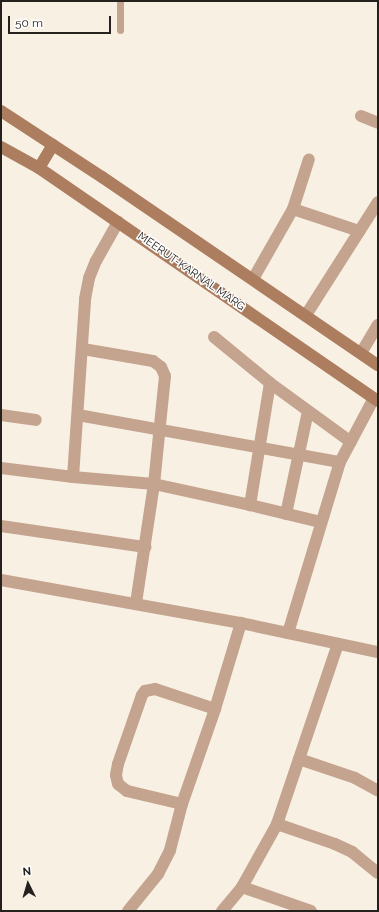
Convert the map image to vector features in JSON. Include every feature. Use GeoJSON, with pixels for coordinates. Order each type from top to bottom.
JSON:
{"type":"FeatureCollection","features":[{"type":"Feature","properties":{"kind":"street"},"geometry":{"type":"LineString","coordinates":[[1,112],[53,145],[378,364]]}},
{"type":"Feature","properties":{"kind":"street"},"geometry":{"type":"LineString","coordinates":[[361,116],[378,123]]}},
{"type":"Feature","properties":{"kind":"street"},"geometry":{"type":"LineString","coordinates":[[39,168],[53,145]]}},
{"type":"Feature","properties":{"kind":"street","name":"MEERUT-KARNAL MARG"},"geometry":{"type":"LineString","coordinates":[[1,147],[39,168],[376,400]]}},
{"type":"Feature","properties":{"kind":"street"},"geometry":{"type":"LineString","coordinates":[[253,279],[293,209],[310,159]]}},
{"type":"Feature","properties":{"kind":"street"},"geometry":{"type":"LineString","coordinates":[[306,316],[378,202]]}},
{"type":"Feature","properties":{"kind":"street"},"geometry":{"type":"LineString","coordinates":[[293,209],[359,231]]}},
{"type":"Feature","properties":{"kind":"street"},"geometry":{"type":"LineString","coordinates":[[72,477],[83,349],[85,299],[89,278],[96,261],[118,222]]}},
{"type":"Feature","properties":{"kind":"street"},"geometry":{"type":"LineString","coordinates":[[361,353],[378,325]]}},
{"type":"Feature","properties":{"kind":"street"},"geometry":{"type":"LineString","coordinates":[[214,337],[270,383],[351,442]]}},
{"type":"Feature","properties":{"kind":"street"},"geometry":{"type":"LineString","coordinates":[[83,349],[153,361],[161,367],[165,376],[154,484],[136,603]]}},
{"type":"Feature","properties":{"kind":"street"},"geometry":{"type":"LineString","coordinates":[[250,505],[270,383]]}},
{"type":"Feature","properties":{"kind":"street"},"geometry":{"type":"LineString","coordinates":[[288,633],[340,462],[376,400]]}},
{"type":"Feature","properties":{"kind":"street"},"geometry":{"type":"LineString","coordinates":[[286,514],[308,411]]}},
{"type":"Feature","properties":{"kind":"street"},"geometry":{"type":"LineString","coordinates":[[1,415],[36,420]]}},
{"type":"Feature","properties":{"kind":"street"},"geometry":{"type":"LineString","coordinates":[[78,415],[340,462]]}},
{"type":"Feature","properties":{"kind":"street"},"geometry":{"type":"LineString","coordinates":[[1,468],[72,477],[154,484],[322,522]]}},
{"type":"Feature","properties":{"kind":"street"},"geometry":{"type":"LineString","coordinates":[[1,526],[145,547]]}},
{"type":"Feature","properties":{"kind":"street"},"geometry":{"type":"LineString","coordinates":[[1,580],[241,623],[378,652]]}},
{"type":"Feature","properties":{"kind":"street"},"geometry":{"type":"LineString","coordinates":[[128,911],[158,874],[170,850],[182,804],[215,709],[241,623]]}},
{"type":"Feature","properties":{"kind":"street"},"geometry":{"type":"LineString","coordinates":[[222,911],[242,887],[277,824],[338,644]]}},
{"type":"Feature","properties":{"kind":"street"},"geometry":{"type":"LineString","coordinates":[[182,804],[127,791],[118,784],[116,775],[118,764],[137,709],[145,691],[155,689],[215,709]]}},
{"type":"Feature","properties":{"kind":"street"},"geometry":{"type":"LineString","coordinates":[[299,759],[355,778],[378,792]]}},
{"type":"Feature","properties":{"kind":"street"},"geometry":{"type":"LineString","coordinates":[[277,824],[335,844],[352,852],[378,874]]}},
{"type":"Feature","properties":{"kind":"street"},"geometry":{"type":"LineString","coordinates":[[242,887],[311,911]]}},
{"type":"Feature","properties":{"kind":"lane"},"geometry":{"type":"LineString","coordinates":[[120,1],[120,30]]}}]}
